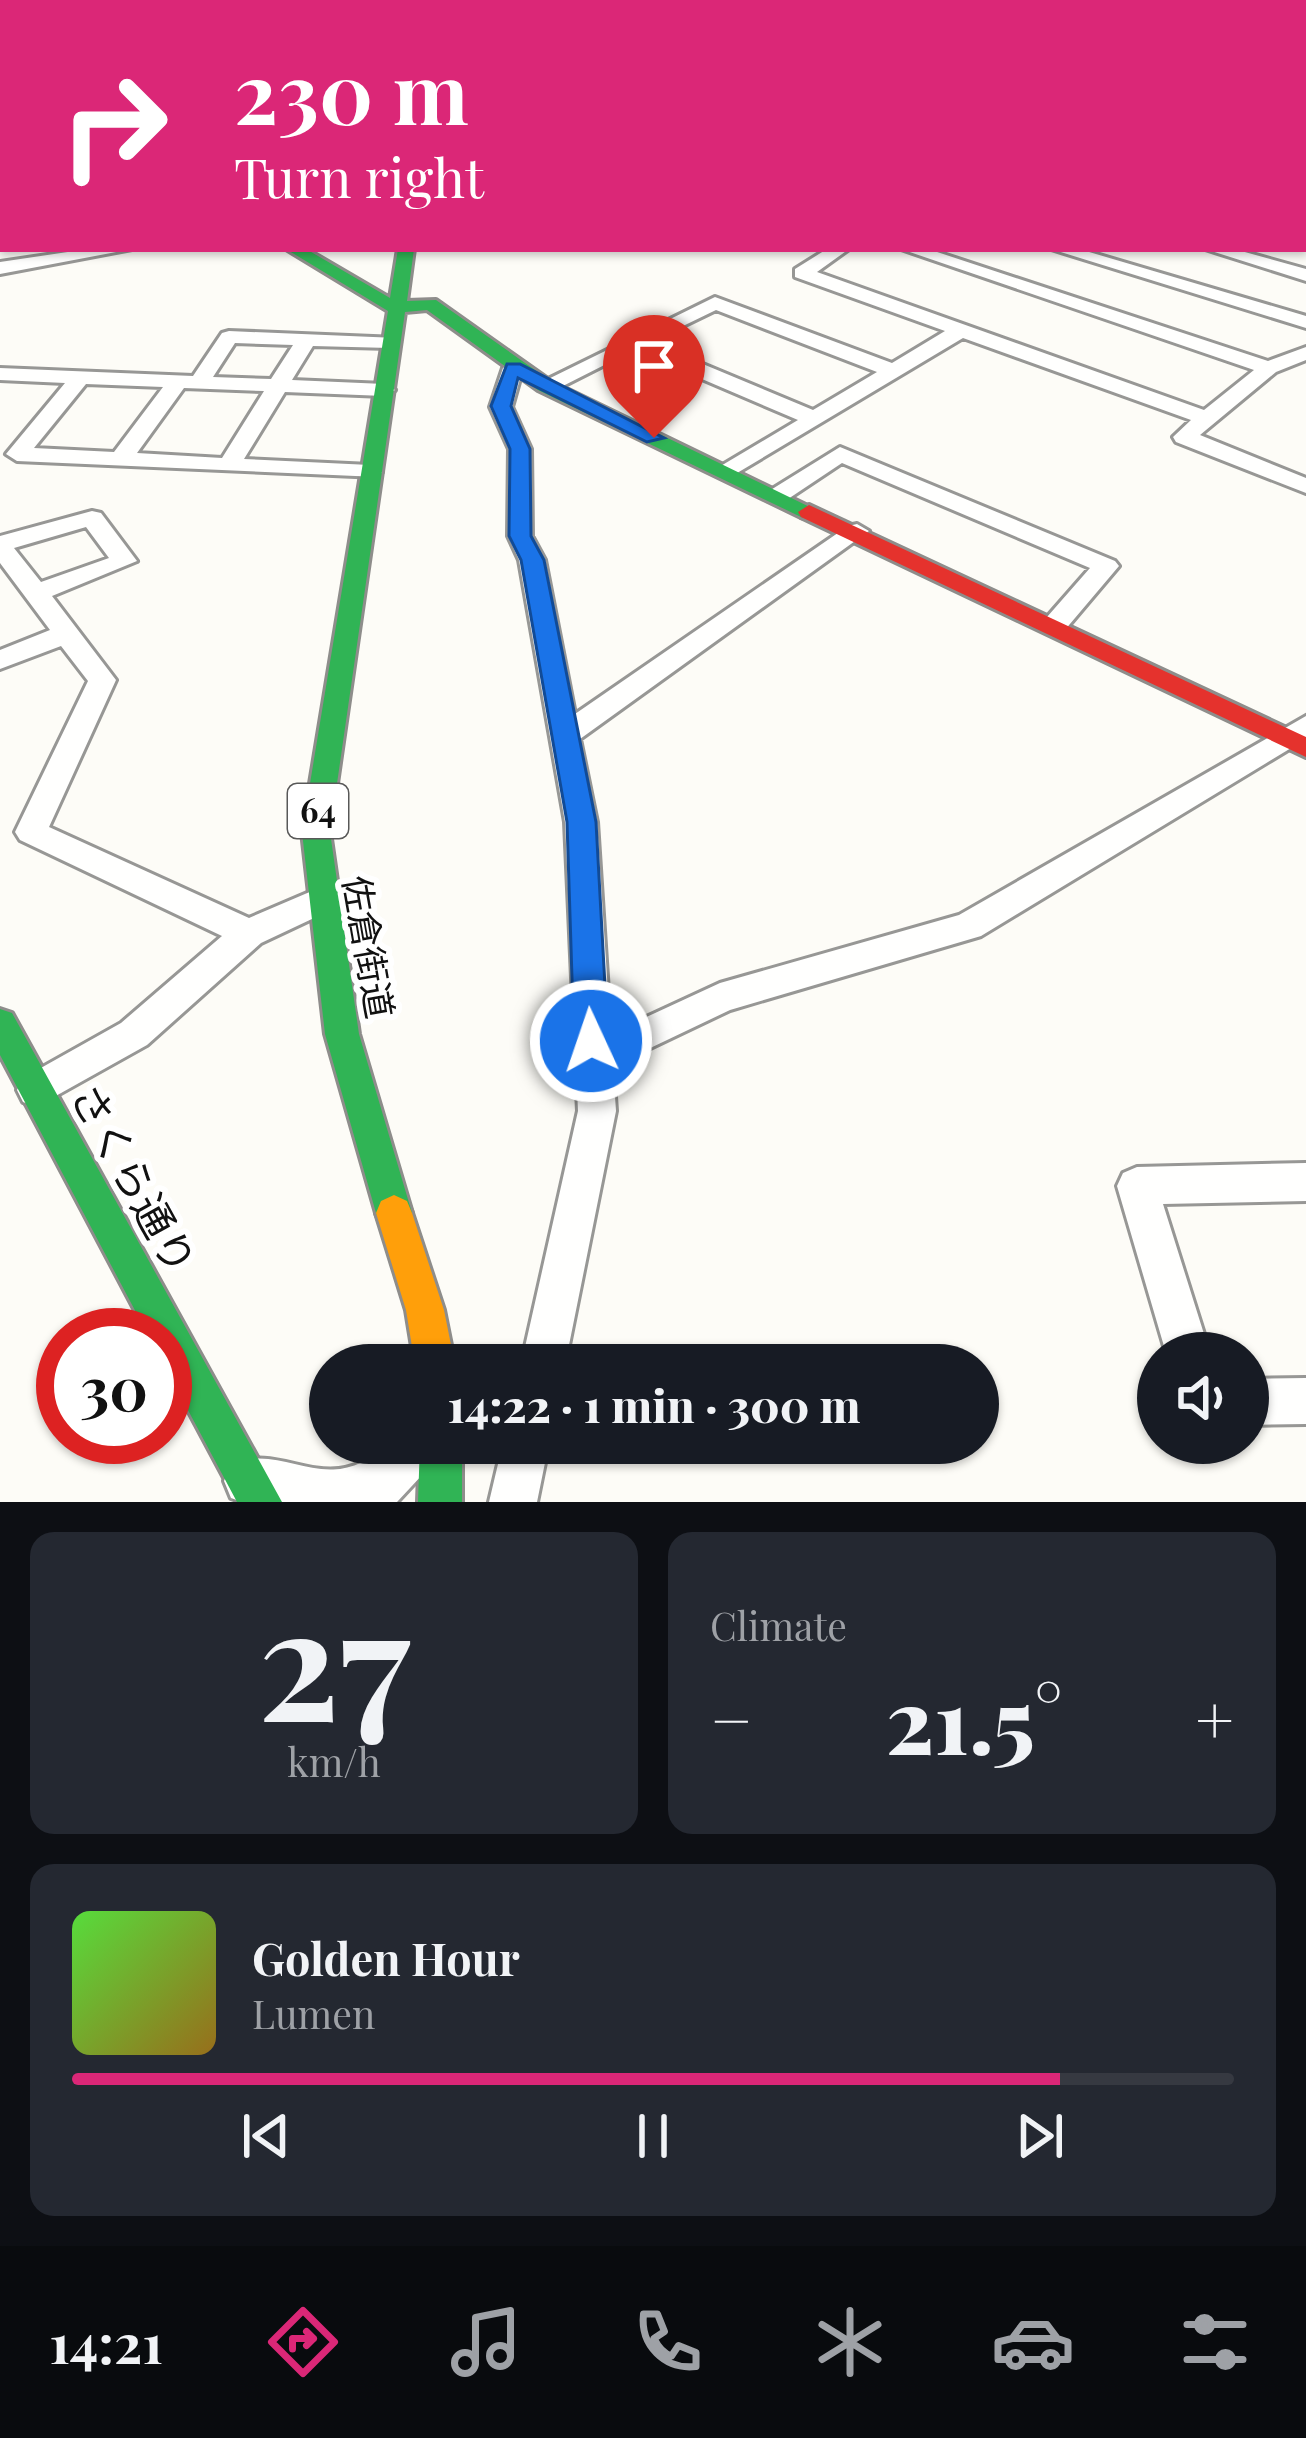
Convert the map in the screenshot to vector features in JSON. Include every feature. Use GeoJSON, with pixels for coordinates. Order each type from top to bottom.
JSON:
{"type":"FeatureCollection","features":[{"type":"Feature","properties":{"kind":"street"},"geometry":{"type":"LineString","coordinates":[[0,268],[103,252]]}},
{"type":"Feature","properties":{"kind":"street"},"geometry":{"type":"LineString","coordinates":[[300,252],[395,308],[430,304],[513,368],[545,386],[1299,737]]}},
{"type":"Feature","properties":{"kind":"street","name":"佐倉街道"},"geometry":{"type":"LineString","coordinates":[[405,252],[316,832],[319,901],[370,1145],[421,1294],[431,1344]]}},
{"type":"Feature","properties":{"kind":"street"},"geometry":{"type":"LineString","coordinates":[[835,252],[802,273],[1205,418]]}},
{"type":"Feature","properties":{"kind":"street"},"geometry":{"type":"LineString","coordinates":[[919,252],[1269,368]]}},
{"type":"Feature","properties":{"kind":"street"},"geometry":{"type":"LineString","coordinates":[[1070,252],[1306,322]]}},
{"type":"Feature","properties":{"kind":"street"},"geometry":{"type":"LineString","coordinates":[[1082,272],[1123,252]]}},
{"type":"Feature","properties":{"kind":"street"},"geometry":{"type":"LineString","coordinates":[[1225,252],[1306,274]]}},
{"type":"Feature","properties":{"kind":"street"},"geometry":{"type":"LineString","coordinates":[[1041,293],[1061,282]]}},
{"type":"Feature","properties":{"kind":"street"},"geometry":{"type":"LineString","coordinates":[[545,386],[715,303],[894,370]]}},
{"type":"Feature","properties":{"kind":"street"},"geometry":{"type":"LineString","coordinates":[[727,472],[961,330]]}},
{"type":"Feature","properties":{"kind":"street"},"geometry":{"type":"LineString","coordinates":[[121,459],[229,337],[390,342]]}},
{"type":"Feature","properties":{"kind":"street"},"geometry":{"type":"LineString","coordinates":[[229,465],[306,340]]}},
{"type":"Feature","properties":{"kind":"street"},"geometry":{"type":"LineString","coordinates":[[634,343],[815,419]]}},
{"type":"Feature","properties":{"kind":"street"},"geometry":{"type":"LineString","coordinates":[[1306,353],[1269,368],[1184,437],[1306,486]]}},
{"type":"Feature","properties":{"kind":"street"},"geometry":{"type":"LineString","coordinates":[[513,368],[501,406],[520,449],[520,536],[532,560],[581,822],[597,1111],[547,1344]]}},
{"type":"Feature","properties":{"kind":"street"},"geometry":{"type":"LineString","coordinates":[[0,374],[384,390]]}},
{"type":"Feature","properties":{"kind":"street"},"geometry":{"type":"LineString","coordinates":[[82,377],[16,454],[370,472]]}},
{"type":"Feature","properties":{"kind":"street"},"geometry":{"type":"LineString","coordinates":[[0,435],[32,436]]}},
{"type":"Feature","properties":{"kind":"street"},"geometry":{"type":"LineString","coordinates":[[777,496],[840,454],[1106,566],[1054,625]]}},
{"type":"Feature","properties":{"kind":"street"},"geometry":{"type":"LineString","coordinates":[[37,593],[124,561],[92,518],[0,545],[103,680],[31,832],[249,933]]}},
{"type":"Feature","properties":{"kind":"street"},"geometry":{"type":"LineString","coordinates":[[568,733],[857,531]]}},
{"type":"Feature","properties":{"kind":"street"},"geometry":{"type":"LineString","coordinates":[[0,661],[68,633]]}},
{"type":"Feature","properties":{"kind":"street"},"geometry":{"type":"LineString","coordinates":[[591,1041],[644,1035],[720,998],[968,926],[1299,737]]}},
{"type":"Feature","properties":{"kind":"street"},"geometry":{"type":"LineString","coordinates":[[36,1090],[134,1034],[249,933],[319,901]]}},
{"type":"Feature","properties":{"kind":"street","name":"さくら通り"},"geometry":{"type":"LineString","coordinates":[[0,1023],[254,1491]]}},
{"type":"Feature","properties":{"kind":"street"},"geometry":{"type":"LineString","coordinates":[[1182,1332],[1137,1186],[1306,1182]]}},
{"type":"Feature","properties":{"kind":"street"},"geometry":{"type":"LineString","coordinates":[[1269,1402],[1306,1401]]}},
{"type":"Feature","properties":{"kind":"street"},"geometry":{"type":"LineString","coordinates":[[254,1491],[318,1497],[377,1489],[401,1464]]}},
{"type":"Feature","properties":{"kind":"street"},"geometry":{"type":"LineString","coordinates":[[440,1502],[441,1464]]}},
{"type":"Feature","properties":{"kind":"street"},"geometry":{"type":"LineString","coordinates":[[513,1502],[521,1464]]}},
{"type":"Feature","properties":{"kind":"traffic: fast"},"geometry":{"type":"LineString","coordinates":[[299,252],[395,308],[430,304],[545,386],[809,512]]}},
{"type":"Feature","properties":{"kind":"traffic: fast"},"geometry":{"type":"LineString","coordinates":[[394,1213],[342,1034],[316,832],[406,252]]}},
{"type":"Feature","properties":{"kind":"traffic: fast"},"geometry":{"type":"LineString","coordinates":[[0,1023],[260,1502]]}},
{"type":"Feature","properties":{"kind":"traffic: fast"},"geometry":{"type":"LineString","coordinates":[[440,1502],[441,1464]]}},
{"type":"Feature","properties":{"kind":"traffic: slow"},"geometry":{"type":"LineString","coordinates":[[394,1213],[431,1344]]}},
{"type":"Feature","properties":{"kind":"traffic: jam"},"geometry":{"type":"LineString","coordinates":[[809,512],[1306,748]]}},
{"type":"Feature","properties":{"kind":"route"},"geometry":{"type":"LineString","coordinates":[[591,1041],[581,822],[532,560],[520,536],[520,449],[501,406],[503,390],[513,368],[654,438]]}}]}
